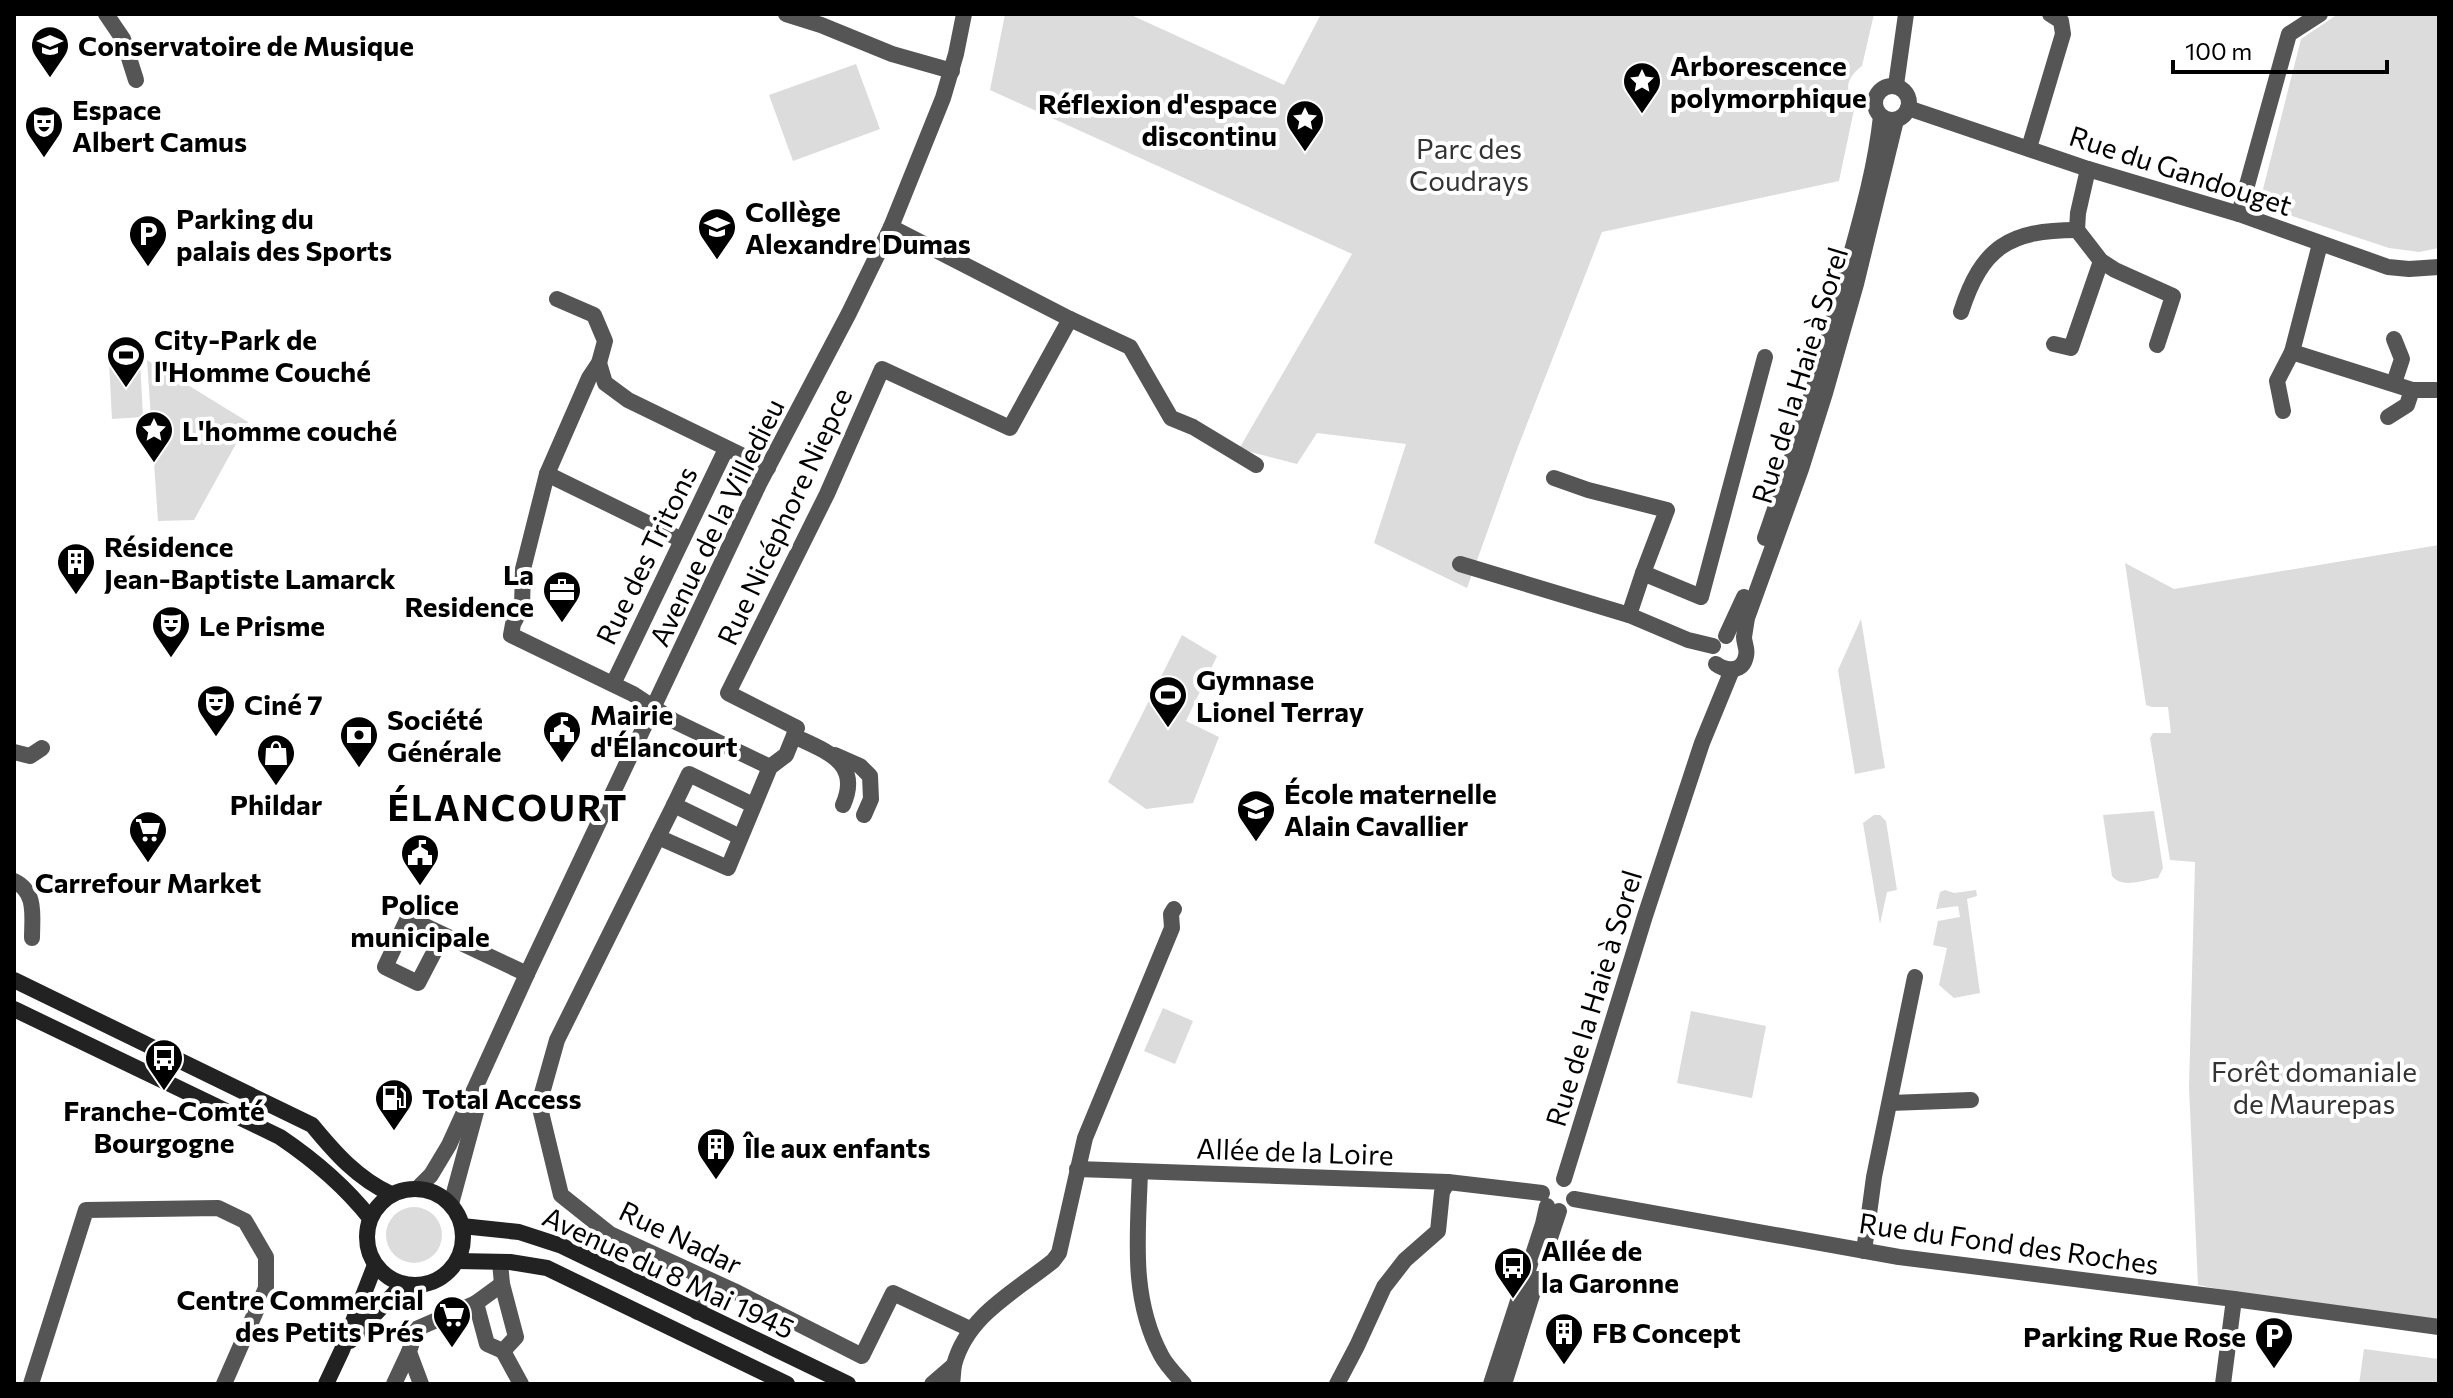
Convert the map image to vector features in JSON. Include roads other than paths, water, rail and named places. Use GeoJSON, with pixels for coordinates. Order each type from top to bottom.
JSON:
{"type":"FeatureCollection","features":[{"type":"Feature","properties":{"kind":"street"},"geometry":{"type":"LineString","coordinates":[[106,14],[123,39],[136,80]]}},
{"type":"Feature","properties":{"kind":"street"},"geometry":{"type":"LineString","coordinates":[[786,14],[892,54],[952,71]]}},
{"type":"Feature","properties":{"kind":"street","name":"Avenue de la Villedieu"},"geometry":{"type":"LineString","coordinates":[[418,1188],[431,1175],[449,1145],[768,468],[891,227],[925,147],[952,71],[964,14]]}},
{"type":"Feature","properties":{"kind":"street"},"geometry":{"type":"LineString","coordinates":[[1896,85],[1906,14]]}},
{"type":"Feature","properties":{"kind":"street"},"geometry":{"type":"LineString","coordinates":[[2029,148],[2063,34],[2061,21],[2050,14]]}},
{"type":"Feature","properties":{"kind":"street"},"geometry":{"type":"LineString","coordinates":[[2239,214],[2289,34],[2320,14]]}},
{"type":"Feature","properties":{"kind":"street"},"geometry":{"type":"LineString","coordinates":[[1888,85],[1904,89],[1909,96],[1895,115],[1874,105],[1880,89],[1888,85]]}},
{"type":"Feature","properties":{"kind":"street","name":"Rue du Gandouget"},"geometry":{"type":"LineString","coordinates":[[1895,115],[2029,148],[2239,214],[2388,267],[2439,267]]}},
{"type":"Feature","properties":{"kind":"street","name":"Rue de la Haie à Sorel"},"geometry":{"type":"LineString","coordinates":[[1743,642],[1747,618],[1801,469],[1829,380],[1856,284],[1895,115]]}},
{"type":"Feature","properties":{"kind":"street","name":"Rue de la Haie à Sorel"},"geometry":{"type":"LineString","coordinates":[[1702,743],[1718,649],[1749,584],[1793,457],[1821,367],[1878,141],[1895,115]]}},
{"type":"Feature","properties":{"kind":"street"},"geometry":{"type":"LineString","coordinates":[[2088,169],[2077,230],[2101,261],[2173,296],[2157,345]]}},
{"type":"Feature","properties":{"kind":"street"},"geometry":{"type":"LineString","coordinates":[[891,227],[1130,347],[1171,418],[1193,427],[1256,465]]}},
{"type":"Feature","properties":{"kind":"street"},"geometry":{"type":"LineString","coordinates":[[1961,312],[1976,273],[1995,250],[2016,238],[2036,232],[2077,230]]}},
{"type":"Feature","properties":{"kind":"street"},"geometry":{"type":"LineString","coordinates":[[2283,411],[2277,381],[2292,352],[2320,244]]}},
{"type":"Feature","properties":{"kind":"street"},"geometry":{"type":"LineString","coordinates":[[2054,344],[2071,348],[2101,261]]}},
{"type":"Feature","properties":{"kind":"street"},"geometry":{"type":"LineString","coordinates":[[557,299],[594,315],[605,341],[599,363],[589,378],[547,474],[523,569],[522,607],[511,635],[613,684],[674,721],[770,767]]}},
{"type":"Feature","properties":{"kind":"street","name":"Rue Nicéphore Niepce"},"geometry":{"type":"LineString","coordinates":[[794,736],[797,728],[728,693],[827,494],[882,369],[1010,428],[1070,319]]}},
{"type":"Feature","properties":{"kind":"street"},"geometry":{"type":"LineString","coordinates":[[2394,339],[2402,359],[2394,383]]}},
{"type":"Feature","properties":{"kind":"street"},"geometry":{"type":"LineString","coordinates":[[2292,352],[2412,390],[2439,390]]}},
{"type":"Feature","properties":{"kind":"street"},"geometry":{"type":"LineString","coordinates":[[1643,573],[1701,597],[1765,357]]}},
{"type":"Feature","properties":{"kind":"street"},"geometry":{"type":"LineString","coordinates":[[599,363],[605,383],[628,400],[768,468]]}},
{"type":"Feature","properties":{"kind":"street"},"geometry":{"type":"LineString","coordinates":[[2388,417],[2407,405],[2412,390]]}},
{"type":"Feature","properties":{"kind":"street","name":"Rue des Tritons"},"geometry":{"type":"LineString","coordinates":[[613,684],[726,449]]}},
{"type":"Feature","properties":{"kind":"street"},"geometry":{"type":"LineString","coordinates":[[547,474],[682,540]]}},
{"type":"Feature","properties":{"kind":"street"},"geometry":{"type":"LineString","coordinates":[[1554,478],[1667,510],[1629,615]]}},
{"type":"Feature","properties":{"kind":"street"},"geometry":{"type":"LineString","coordinates":[[1460,564],[1629,615],[1718,649]]}},
{"type":"Feature","properties":{"kind":"street"},"geometry":{"type":"LineString","coordinates":[[1736,637],[1743,642],[1747,651],[1746,660],[1740,667],[1723,669],[1718,649],[1736,637]]}},
{"type":"Feature","properties":{"kind":"street","name":"Rue de la Haie à Sorel"},"geometry":{"type":"LineString","coordinates":[[1564,1179],[1702,743],[1732,670]]}},
{"type":"Feature","properties":{"kind":"street"},"geometry":{"type":"LineString","coordinates":[[658,837],[728,868],[770,767],[786,755],[794,736],[860,766],[870,776],[871,799],[864,815]]}},
{"type":"Feature","properties":{"kind":"street"},"geometry":{"type":"LineString","coordinates":[[14,752],[30,756],[42,748]]}},
{"type":"Feature","properties":{"kind":"street"},"geometry":{"type":"LineString","coordinates":[[835,755],[847,777],[848,793],[843,805]]}},
{"type":"Feature","properties":{"kind":"street","name":"Rue Nadar"},"geometry":{"type":"LineString","coordinates":[[753,805],[689,774],[646,858],[557,1040],[539,1104],[561,1195],[610,1234],[734,1291],[862,1356],[893,1293],[970,1329]]}},
{"type":"Feature","properties":{"kind":"street"},"geometry":{"type":"LineString","coordinates":[[674,805],[740,837]]}},
{"type":"Feature","properties":{"kind":"street"},"geometry":{"type":"LineString","coordinates":[[14,881],[27,890],[31,899],[32,938]]}},
{"type":"Feature","properties":{"kind":"street"},"geometry":{"type":"LineString","coordinates":[[952,1384],[954,1365],[970,1329],[993,1305],[1053,1261],[1059,1253],[1085,1138],[1172,928],[1171,914],[1174,909]]}},
{"type":"Feature","properties":{"kind":"street"},"geometry":{"type":"LineString","coordinates":[[443,935],[527,974]]}},
{"type":"Feature","properties":{"kind":"street"},"geometry":{"type":"LineString","coordinates":[[1864,1251],[1874,1177],[1915,977]]}},
{"type":"Feature","properties":{"kind":"street"},"geometry":{"type":"LineString","coordinates":[[14,980],[312,1125],[347,1166],[373,1186],[391,1194]]}},
{"type":"Feature","properties":{"kind":"street"},"geometry":{"type":"LineString","coordinates":[[14,1009],[280,1137],[320,1164],[370,1218]]}},
{"type":"Feature","properties":{"kind":"street","name":"Avenue de la Villedieu"},"geometry":{"type":"LineString","coordinates":[[451,1204],[495,1046]]}},
{"type":"Feature","properties":{"kind":"street"},"geometry":{"type":"LineString","coordinates":[[1890,1103],[1971,1100]]}},
{"type":"Feature","properties":{"kind":"street","name":"Allée de la Loire"},"geometry":{"type":"LineString","coordinates":[[1077,1169],[1448,1182],[1524,1189],[1549,1203]]}},
{"type":"Feature","properties":{"kind":"street"},"geometry":{"type":"LineString","coordinates":[[1140,1172],[1136,1266],[1145,1318],[1162,1357],[1184,1384]]}},
{"type":"Feature","properties":{"kind":"street"},"geometry":{"type":"LineString","coordinates":[[1504,1384],[1549,1203],[1548,1182],[1564,1179],[1574,1188],[1574,1199],[1569,1207],[1549,1203]]}},
{"type":"Feature","properties":{"kind":"street"},"geometry":{"type":"LineString","coordinates":[[1337,1384],[1384,1287],[1405,1260],[1438,1231],[1442,1192],[1448,1182]]}},
{"type":"Feature","properties":{"kind":"street"},"geometry":{"type":"LineString","coordinates":[[418,1188],[430,1191],[451,1204],[462,1226],[462,1250],[449,1271],[428,1284],[403,1284],[383,1274],[375,1265],[366,1242],[370,1218],[375,1209],[391,1194],[418,1188]]}},
{"type":"Feature","properties":{"kind":"street","name":"Rue du Fond des Roches"},"geometry":{"type":"LineString","coordinates":[[1574,1199],[1864,1251],[2439,1327]]}},
{"type":"Feature","properties":{"kind":"street"},"geometry":{"type":"LineString","coordinates":[[1491,1384],[1549,1203]]}},
{"type":"Feature","properties":{"kind":"street"},"geometry":{"type":"LineString","coordinates":[[31,1384],[86,1210],[218,1208],[245,1221],[266,1257],[266,1288],[224,1384]]}},
{"type":"Feature","properties":{"kind":"street","name":"Avenue du 8 Mai 1945"},"geometry":{"type":"LineString","coordinates":[[462,1226],[519,1232],[562,1246],[848,1384]]}},
{"type":"Feature","properties":{"kind":"street"},"geometry":{"type":"LineString","coordinates":[[649,1288],[641,1251],[707,1282],[697,1312]]}},
{"type":"Feature","properties":{"kind":"street","name":"Avenue du 8 Mai 1945"},"geometry":{"type":"LineString","coordinates":[[457,1261],[547,1268],[787,1384]]}},
{"type":"Feature","properties":{"kind":"street"},"geometry":{"type":"LineString","coordinates":[[500,1262],[502,1284],[516,1337],[503,1351]]}},
{"type":"Feature","properties":{"kind":"street"},"geometry":{"type":"LineString","coordinates":[[326,1384],[375,1265]]}},
{"type":"Feature","properties":{"kind":"street"},"geometry":{"type":"LineString","coordinates":[[342,1350],[403,1284]]}},
{"type":"Feature","properties":{"kind":"street"},"geometry":{"type":"LineString","coordinates":[[394,1384],[416,1329],[476,1303],[502,1284]]}},
{"type":"Feature","properties":{"kind":"street"},"geometry":{"type":"LineString","coordinates":[[2223,1384],[2234,1299]]}},
{"type":"Feature","properties":{"kind":"street"},"geometry":{"type":"LineString","coordinates":[[476,1303],[487,1344],[503,1351],[521,1384]]}},
{"type":"Feature","properties":{"kind":"street"},"geometry":{"type":"LineString","coordinates":[[409,1352],[421,1384]]}},
{"type":"Feature","properties":{"kind":"street"},"geometry":{"type":"LineString","coordinates":[[932,1384],[954,1365]]}},
{"type":"Feature","properties":{"kind":"place","name":"Conservatoire de Musique"},"geometry":{"type":"Point","coordinates":[50,79]}},
{"type":"Feature","properties":{"kind":"place","name":"Arborescence polymorphique"},"geometry":{"type":"Point","coordinates":[1642,115]}},
{"type":"Feature","properties":{"kind":"place","name":"Réflexion d'espace discontinu"},"geometry":{"type":"Point","coordinates":[1305,153]}},
{"type":"Feature","properties":{"kind":"place","name":"Espace Albert Camus"},"geometry":{"type":"Point","coordinates":[44,159]}},
{"type":"Feature","properties":{"kind":"place","name":"Collège Alexandre Dumas"},"geometry":{"type":"Point","coordinates":[717,261]}},
{"type":"Feature","properties":{"kind":"place","name":"Parking du palais des Sports"},"geometry":{"type":"Point","coordinates":[148,268]}},
{"type":"Feature","properties":{"kind":"place","name":"City-Park de l'Homme Couché"},"geometry":{"type":"Point","coordinates":[126,389]}},
{"type":"Feature","properties":{"kind":"place","name":"L'homme couché"},"geometry":{"type":"Point","coordinates":[154,464]}},
{"type":"Feature","properties":{"kind":"place","name":"Résidence Jean-Baptiste Lamarck"},"geometry":{"type":"Point","coordinates":[76,596]}},
{"type":"Feature","properties":{"kind":"place","name":"La Residence"},"geometry":{"type":"Point","coordinates":[562,624]}},
{"type":"Feature","properties":{"kind":"place","name":"Le Prisme"},"geometry":{"type":"Point","coordinates":[171,659]}},
{"type":"Feature","properties":{"kind":"place","name":"Gymnase Lionel Terray"},"geometry":{"type":"Point","coordinates":[1168,729]}},
{"type":"Feature","properties":{"kind":"place","name":"Ciné 7"},"geometry":{"type":"Point","coordinates":[216,738]}},
{"type":"Feature","properties":{"kind":"place","name":"Mairie d'Élancourt"},"geometry":{"type":"Point","coordinates":[562,764]}},
{"type":"Feature","properties":{"kind":"place","name":"Société Générale"},"geometry":{"type":"Point","coordinates":[359,769]}},
{"type":"Feature","properties":{"kind":"place","name":"Phildar"},"geometry":{"type":"Point","coordinates":[276,787]}},
{"type":"Feature","properties":{"kind":"place","name":"École maternelle Alain Cavallier"},"geometry":{"type":"Point","coordinates":[1256,843]}},
{"type":"Feature","properties":{"kind":"place","name":"Carrefour Market"},"geometry":{"type":"Point","coordinates":[148,864]}},
{"type":"Feature","properties":{"kind":"place","name":"Police municipale"},"geometry":{"type":"Point","coordinates":[420,887]}},
{"type":"Feature","properties":{"kind":"place","name":"Franche-Comté Bourgogne"},"geometry":{"type":"Point","coordinates":[164,1092]}},
{"type":"Feature","properties":{"kind":"place","name":"Total Access"},"geometry":{"type":"Point","coordinates":[394,1132]}},
{"type":"Feature","properties":{"kind":"place","name":"Île aux enfants"},"geometry":{"type":"Point","coordinates":[716,1181]}},
{"type":"Feature","properties":{"kind":"place","name":"Allée de la Garonne"},"geometry":{"type":"Point","coordinates":[1513,1300]}},
{"type":"Feature","properties":{"kind":"place","name":"Centre Commercial des Petits Prés"},"geometry":{"type":"Point","coordinates":[452,1349]}},
{"type":"Feature","properties":{"kind":"place","name":"FB Concept"},"geometry":{"type":"Point","coordinates":[1564,1366]}},
{"type":"Feature","properties":{"kind":"place","name":"Parking Rue Rose"},"geometry":{"type":"Point","coordinates":[2274,1370]}},
{"type":"Feature","properties":{"kind":"district","name":"ÉLANCOURT"},"geometry":{"type":"Point","coordinates":[508,806]}},
{"type":"Feature","properties":{"kind":"park label","name":"Parc des Coudrays"},"geometry":{"type":"Point","coordinates":[1469,164]}},
{"type":"Feature","properties":{"kind":"park label","name":"Forêt domaniale de Maurepas"},"geometry":{"type":"Point","coordinates":[2314,1087]}}]}
